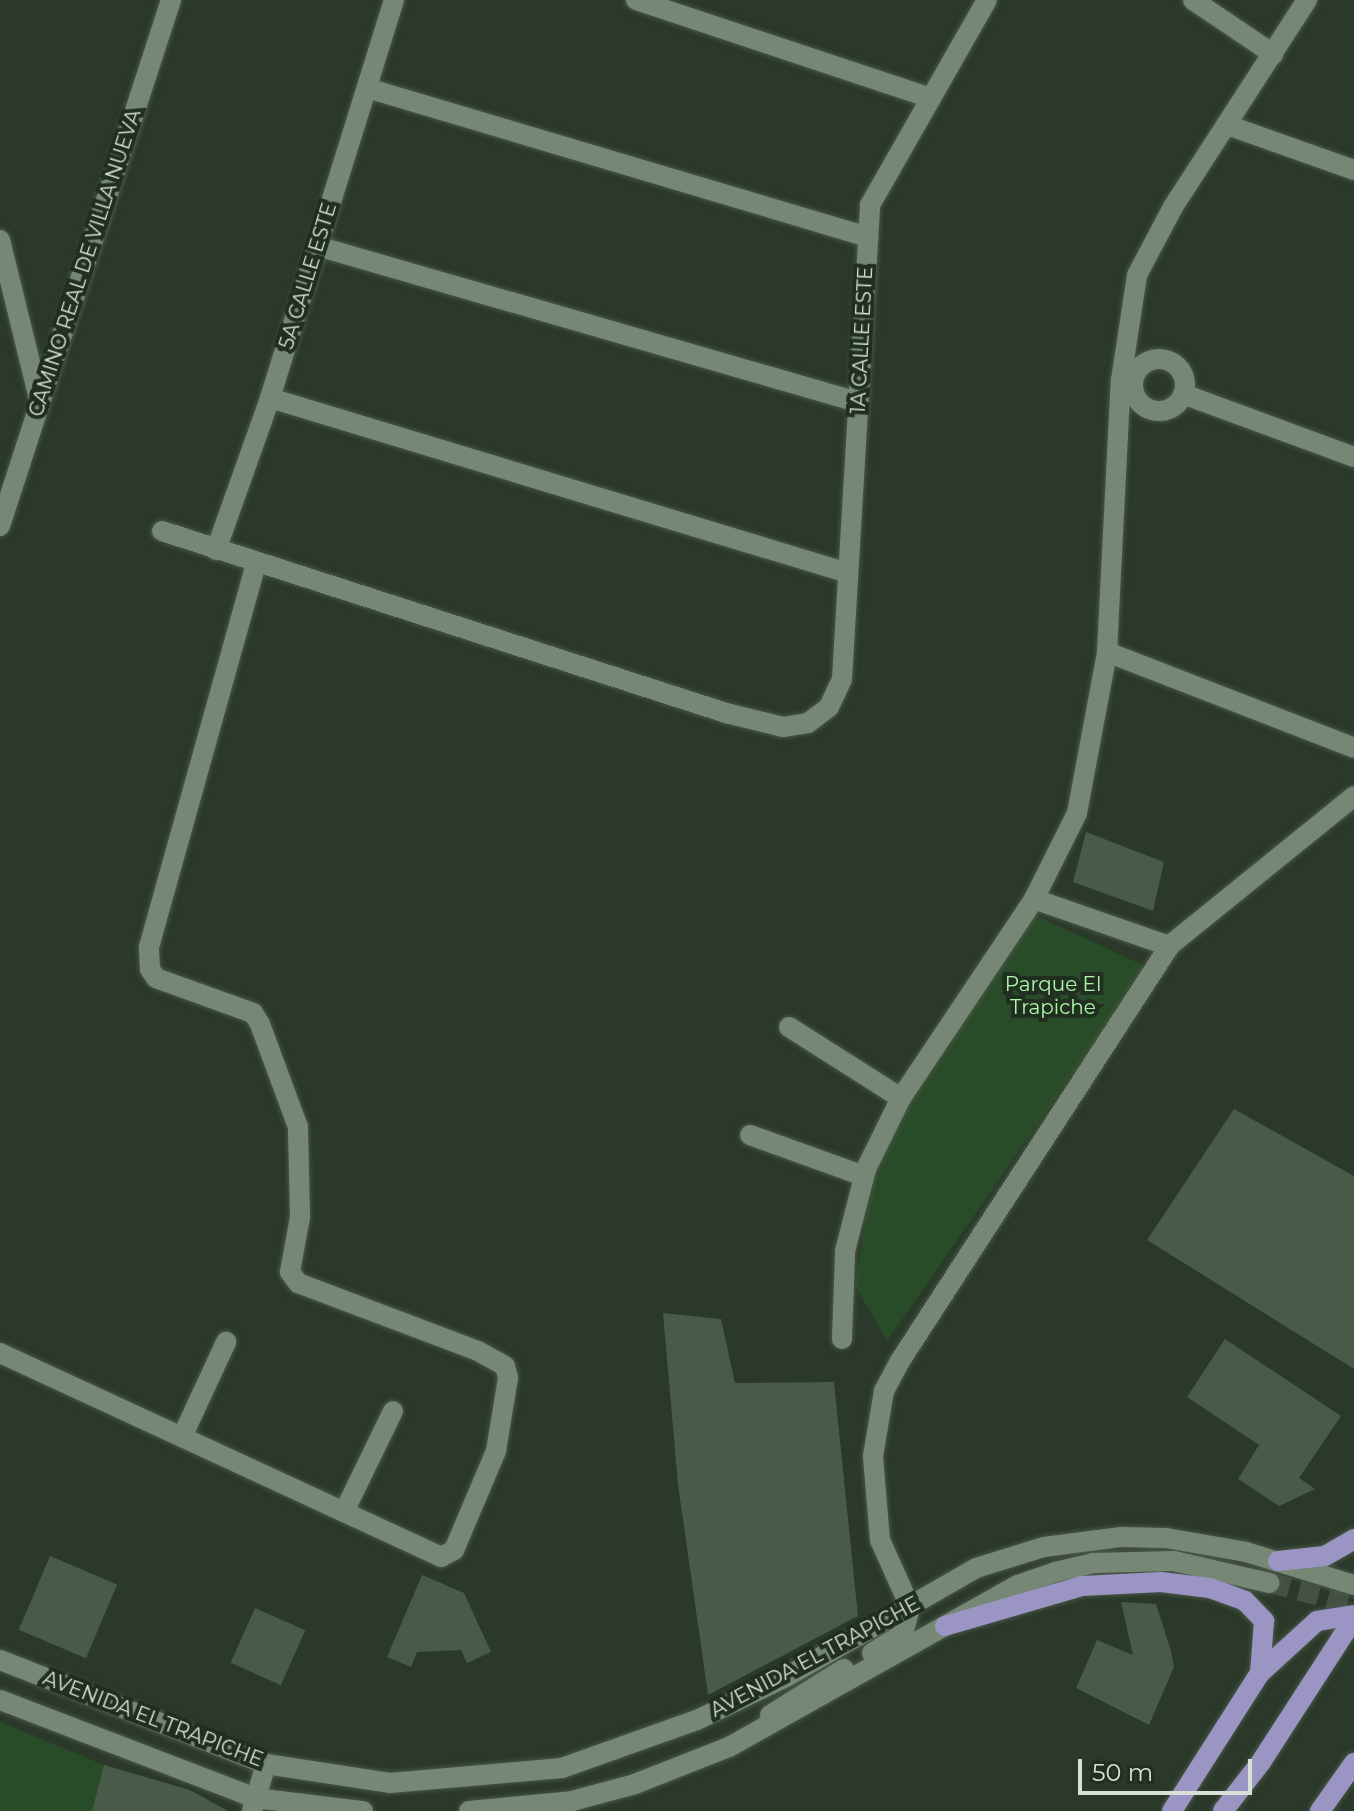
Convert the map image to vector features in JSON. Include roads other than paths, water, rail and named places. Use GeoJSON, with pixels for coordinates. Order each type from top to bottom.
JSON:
{"type":"FeatureCollection","features":[{"type":"Feature","properties":{"kind":"main road"},"geometry":{"type":"LineString","coordinates":[[1278,1561],[1325,1556],[1354,1539]]}},
{"type":"Feature","properties":{"kind":"main road"},"geometry":{"type":"LineString","coordinates":[[945,1626],[1082,1586],[1161,1582],[1210,1588],[1257,1610],[1266,1636],[1260,1673]]}},
{"type":"Feature","properties":{"kind":"main road"},"geometry":{"type":"LineString","coordinates":[[1172,1811],[1260,1673],[1317,1621],[1354,1616]]}},
{"type":"Feature","properties":{"kind":"main road"},"geometry":{"type":"LineString","coordinates":[[1223,1811],[1261,1762],[1354,1616]]}},
{"type":"Feature","properties":{"kind":"main road"},"geometry":{"type":"LineString","coordinates":[[1320,1811],[1354,1763]]}},
{"type":"Feature","properties":{"kind":"street","name":"CAMINO REAL DE VILLA NUEVA"},"geometry":{"type":"LineString","coordinates":[[0,526],[171,0]]}},
{"type":"Feature","properties":{"kind":"street","name":"5A CALLE ESTE"},"geometry":{"type":"LineString","coordinates":[[216,550],[270,398],[394,0]]}},
{"type":"Feature","properties":{"kind":"street"},"geometry":{"type":"LineString","coordinates":[[636,0],[931,98]]}},
{"type":"Feature","properties":{"kind":"street","name":"1A CALLE ESTE"},"geometry":{"type":"LineString","coordinates":[[256,563],[726,713],[783,727],[808,723],[829,707],[842,679],[870,205],[987,0]]}},
{"type":"Feature","properties":{"kind":"street"},"geometry":{"type":"LineString","coordinates":[[1193,0],[1273,54]]}},
{"type":"Feature","properties":{"kind":"street"},"geometry":{"type":"LineString","coordinates":[[842,1339],[845,1251],[864,1176],[901,1098],[1034,899],[1077,813],[1107,652],[1137,275],[1173,207],[1307,0]]}},
{"type":"Feature","properties":{"kind":"street"},"geometry":{"type":"LineString","coordinates":[[367,88],[868,237]]}},
{"type":"Feature","properties":{"kind":"street"},"geometry":{"type":"LineString","coordinates":[[1227,125],[1354,170]]}},
{"type":"Feature","properties":{"kind":"street"},"geometry":{"type":"LineString","coordinates":[[0,240],[40,403]]}},
{"type":"Feature","properties":{"kind":"street"},"geometry":{"type":"LineString","coordinates":[[317,246],[858,402]]}},
{"type":"Feature","properties":{"kind":"street"},"geometry":{"type":"LineString","coordinates":[[1165,360],[1183,377],[1183,394],[1172,408],[1156,412],[1136,398],[1127,380],[1141,366],[1165,360]]}},
{"type":"Feature","properties":{"kind":"street"},"geometry":{"type":"LineString","coordinates":[[1183,394],[1354,457]]}},
{"type":"Feature","properties":{"kind":"street"},"geometry":{"type":"LineString","coordinates":[[270,398],[848,573]]}},
{"type":"Feature","properties":{"kind":"street"},"geometry":{"type":"LineString","coordinates":[[0,1353],[441,1557],[448,1555],[492,1462],[508,1378],[505,1366],[478,1351],[298,1283],[290,1272],[300,1217],[298,1127],[260,1024],[253,1013],[156,978],[150,969],[149,947],[256,563],[162,531]]}},
{"type":"Feature","properties":{"kind":"street"},"geometry":{"type":"LineString","coordinates":[[1107,652],[1354,748]]}},
{"type":"Feature","properties":{"kind":"street"},"geometry":{"type":"LineString","coordinates":[[729,1747],[791,1698],[893,1642],[908,1623],[910,1607],[880,1540],[873,1456],[884,1391],[1169,946],[1354,796]]}},
{"type":"Feature","properties":{"kind":"street"},"geometry":{"type":"LineString","coordinates":[[1034,899],[1169,946]]}},
{"type":"Feature","properties":{"kind":"street"},"geometry":{"type":"LineString","coordinates":[[789,1027],[901,1098]]}},
{"type":"Feature","properties":{"kind":"street"},"geometry":{"type":"LineString","coordinates":[[750,1135],[864,1176]]}},
{"type":"Feature","properties":{"kind":"street"},"geometry":{"type":"LineString","coordinates":[[182,1437],[226,1342]]}},
{"type":"Feature","properties":{"kind":"street"},"geometry":{"type":"LineString","coordinates":[[344,1512],[393,1411]]}},
{"type":"Feature","properties":{"kind":"street","name":"AVENIDA EL TRAPICHE"},"geometry":{"type":"LineString","coordinates":[[0,1660],[266,1764],[390,1783],[562,1768],[697,1720],[910,1607],[976,1568],[1082,1540],[1166,1538],[1278,1561],[1354,1585]]}},
{"type":"Feature","properties":{"kind":"street","name":"AVENIDA EL TRAPICHE"},"geometry":{"type":"LineString","coordinates":[[469,1811],[572,1801],[635,1784],[729,1747],[1018,1585],[1093,1563],[1174,1561],[1270,1583]]}},
{"type":"Feature","properties":{"kind":"street","name":"AVENIDA EL TRAPICHE"},"geometry":{"type":"LineString","coordinates":[[0,1700],[253,1804],[363,1811]]}},
{"type":"Feature","properties":{"kind":"street"},"geometry":{"type":"LineString","coordinates":[[1337,1787],[1354,1750]]}},
{"type":"Feature","properties":{"kind":"street"},"geometry":{"type":"LineString","coordinates":[[253,1804],[266,1764]]}},
{"type":"Feature","properties":{"kind":"tunnel"},"geometry":{"type":"LineString","coordinates":[[1270,1583],[1354,1605]]}},
{"type":"Feature","properties":{"kind":"park label","name":"Parque El Trapiche"},"geometry":{"type":"Point","coordinates":[1053,996]}}]}
